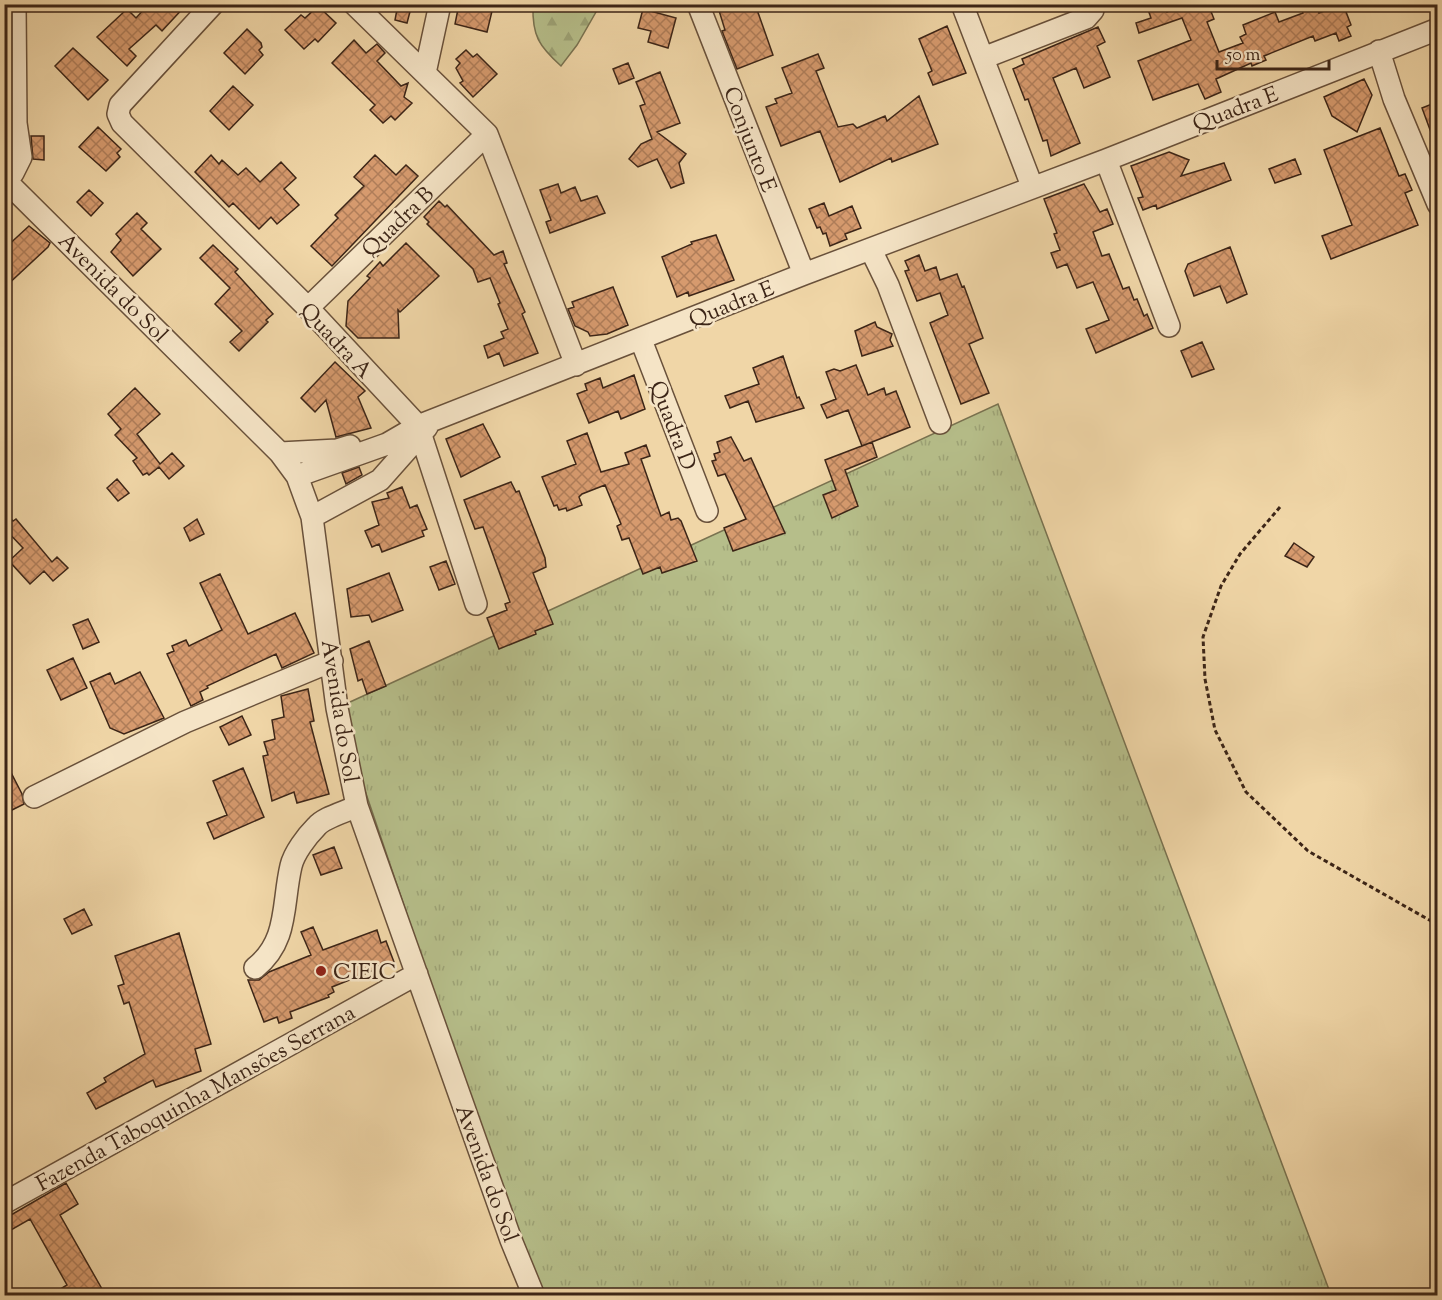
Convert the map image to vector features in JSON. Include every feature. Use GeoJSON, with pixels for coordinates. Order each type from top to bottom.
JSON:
{"type":"FeatureCollection","features":[{"type":"Feature","properties":{"kind":"street","name":"Avenida do Sol"},"geometry":{"type":"LineString","coordinates":[[15,4],[16,123],[21,157],[5,182],[79,250],[280,453],[297,476],[312,517],[337,708],[357,806],[534,1296]]}},
{"type":"Feature","properties":{"kind":"street","name":"Quadra A"},"geometry":{"type":"LineString","coordinates":[[213,4],[120,105],[118,114],[122,123],[308,308],[423,428],[476,604]]}},
{"type":"Feature","properties":{"kind":"street"},"geometry":{"type":"LineString","coordinates":[[354,4],[487,134],[576,365]]}},
{"type":"Feature","properties":{"kind":"street"},"geometry":{"type":"LineString","coordinates":[[425,73],[440,4]]}},
{"type":"Feature","properties":{"kind":"street","name":"Conjunto E"},"geometry":{"type":"LineString","coordinates":[[698,4],[804,274]]}},
{"type":"Feature","properties":{"kind":"street"},"geometry":{"type":"LineString","coordinates":[[962,4],[1032,186]]}},
{"type":"Feature","properties":{"kind":"street"},"geometry":{"type":"LineString","coordinates":[[983,58],[1086,18],[1093,10],[1094,4]]}},
{"type":"Feature","properties":{"kind":"street","name":"Quadra E"},"geometry":{"type":"LineString","coordinates":[[297,476],[387,444],[576,365],[804,274],[1032,186],[1106,160],[1437,28]]}},
{"type":"Feature","properties":{"kind":"street"},"geometry":{"type":"LineString","coordinates":[[1379,51],[1394,99],[1437,204]]}},
{"type":"Feature","properties":{"kind":"street"},"geometry":{"type":"LineString","coordinates":[[4,145],[16,123]]}},
{"type":"Feature","properties":{"kind":"street","name":"Quadra B"},"geometry":{"type":"LineString","coordinates":[[308,308],[487,134]]}},
{"type":"Feature","properties":{"kind":"street"},"geometry":{"type":"LineString","coordinates":[[1106,160],[1169,326]]}},
{"type":"Feature","properties":{"kind":"street"},"geometry":{"type":"LineString","coordinates":[[871,250],[892,295],[940,423]]}},
{"type":"Feature","properties":{"kind":"street","name":"Quadra D"},"geometry":{"type":"LineString","coordinates":[[641,340],[707,511]]}},
{"type":"Feature","properties":{"kind":"street"},"geometry":{"type":"LineString","coordinates":[[312,517],[380,480],[423,428]]}},
{"type":"Feature","properties":{"kind":"street"},"geometry":{"type":"LineString","coordinates":[[280,453],[337,450],[362,443],[387,444]]}},
{"type":"Feature","properties":{"kind":"street"},"geometry":{"type":"LineString","coordinates":[[34,797],[185,722],[332,661]]}},
{"type":"Feature","properties":{"kind":"street"},"geometry":{"type":"LineString","coordinates":[[255,968],[266,960],[279,940],[291,865],[299,850],[317,825],[357,806]]}},
{"type":"Feature","properties":{"kind":"street","name":"Fazenda Taboquinha Mansões Serrana"},"geometry":{"type":"LineString","coordinates":[[4,1203],[417,974]]}},
{"type":"Feature","properties":{"kind":"path"},"geometry":{"type":"LineString","coordinates":[[1280,507],[1240,554],[1221,586],[1203,637],[1205,679],[1215,730],[1246,792],[1308,851],[1437,925]]}},
{"type":"Feature","properties":{"kind":"green space"},"geometry":{"type":"Polygon","coordinates":[[[533,5],[600,5],[577,45],[561,66],[538,40],[534,25],[533,5]]]}},
{"type":"Feature","properties":{"kind":"green space"},"geometry":{"type":"Polygon","coordinates":[[[998,404],[1331,1295],[536,1295],[337,708],[998,404]]]}},
{"type":"Feature","properties":{"kind":"building"},"geometry":{"type":"Polygon","coordinates":[[[149,4],[187,4],[162,31],[156,25],[129,49],[136,56],[127,66],[97,37],[127,9],[136,18],[149,4]]]}},
{"type":"Feature","properties":{"kind":"building"},"geometry":{"type":"Polygon","coordinates":[[[398,4],[412,4],[407,23],[395,20],[398,4]]]}},
{"type":"Feature","properties":{"kind":"building"},"geometry":{"type":"Polygon","coordinates":[[[459,4],[493,7],[487,32],[455,24],[459,4]]]}},
{"type":"Feature","properties":{"kind":"building"},"geometry":{"type":"Polygon","coordinates":[[[717,4],[755,4],[773,55],[737,69],[722,31],[725,30],[717,4]]]}},
{"type":"Feature","properties":{"kind":"building"},"geometry":{"type":"Polygon","coordinates":[[[1146,4],[1164,4],[1167,12],[1186,4],[1208,4],[1214,19],[1207,22],[1219,52],[1243,43],[1240,37],[1246,34],[1243,25],[1275,12],[1279,22],[1303,13],[1300,4],[1316,4],[1319,13],[1343,4],[1351,25],[1347,27],[1351,36],[1339,41],[1336,33],[1315,41],[1313,36],[1264,56],[1266,60],[1252,66],[1251,63],[1216,79],[1221,92],[1205,99],[1198,84],[1153,100],[1138,61],[1191,40],[1182,18],[1139,33],[1136,23],[1151,18],[1146,4]]]}},
{"type":"Feature","properties":{"kind":"building"},"geometry":{"type":"Polygon","coordinates":[[[318,6],[336,23],[318,42],[315,39],[304,49],[285,30],[301,15],[305,18],[318,6]]]}},
{"type":"Feature","properties":{"kind":"building"},"geometry":{"type":"Polygon","coordinates":[[[643,9],[676,18],[668,48],[648,42],[651,31],[638,28],[643,9]]]}},
{"type":"Feature","properties":{"kind":"building"},"geometry":{"type":"Polygon","coordinates":[[[947,26],[966,73],[933,85],[928,73],[932,71],[919,39],[947,26]]]}},
{"type":"Feature","properties":{"kind":"building"},"geometry":{"type":"Polygon","coordinates":[[[1098,27],[1105,42],[1097,46],[1110,77],[1084,88],[1076,68],[1053,78],[1080,143],[1051,156],[1047,140],[1043,141],[1028,99],[1025,100],[1013,69],[1024,64],[1022,59],[1098,27]]]}},
{"type":"Feature","properties":{"kind":"building"},"geometry":{"type":"Polygon","coordinates":[[[247,29],[261,43],[262,47],[259,50],[263,55],[245,74],[224,53],[247,29]]]}},
{"type":"Feature","properties":{"kind":"building"},"geometry":{"type":"Polygon","coordinates":[[[354,40],[366,53],[377,44],[385,53],[377,61],[401,86],[408,83],[404,97],[412,103],[395,120],[391,116],[383,123],[370,110],[375,105],[332,63],[354,40]]]}},
{"type":"Feature","properties":{"kind":"building"},"geometry":{"type":"Polygon","coordinates":[[[73,48],[108,80],[88,100],[55,66],[73,48]]]}},
{"type":"Feature","properties":{"kind":"building"},"geometry":{"type":"Polygon","coordinates":[[[466,50],[473,57],[477,54],[497,74],[473,97],[460,83],[463,81],[456,68],[460,63],[456,59],[466,50]]]}},
{"type":"Feature","properties":{"kind":"building"},"geometry":{"type":"Polygon","coordinates":[[[818,54],[824,68],[816,71],[838,127],[853,124],[857,128],[885,116],[887,121],[919,96],[938,144],[892,162],[891,158],[840,182],[820,131],[781,146],[766,107],[777,103],[775,99],[792,93],[782,68],[818,54]]]}},
{"type":"Feature","properties":{"kind":"building"},"geometry":{"type":"Polygon","coordinates":[[[628,63],[634,78],[619,84],[613,69],[628,63]]]}},
{"type":"Feature","properties":{"kind":"building"},"geometry":{"type":"Polygon","coordinates":[[[660,72],[680,123],[657,132],[686,154],[679,163],[684,183],[671,188],[657,159],[638,167],[629,159],[641,144],[652,139],[640,106],[645,104],[636,82],[660,72]]]}},
{"type":"Feature","properties":{"kind":"building"},"geometry":{"type":"Polygon","coordinates":[[[1364,79],[1372,95],[1357,132],[1332,116],[1324,97],[1364,79]]]}},
{"type":"Feature","properties":{"kind":"building"},"geometry":{"type":"Polygon","coordinates":[[[233,86],[253,105],[229,130],[210,111],[233,86]]]}},
{"type":"Feature","properties":{"kind":"building"},"geometry":{"type":"Polygon","coordinates":[[[1437,102],[1437,146],[1436,146],[1422,108],[1437,102]]]}},
{"type":"Feature","properties":{"kind":"building"},"geometry":{"type":"Polygon","coordinates":[[[98,127],[121,149],[117,153],[120,157],[106,171],[79,147],[98,127]]]}},
{"type":"Feature","properties":{"kind":"building"},"geometry":{"type":"Polygon","coordinates":[[[1380,128],[1399,176],[1405,174],[1412,190],[1405,193],[1418,225],[1331,259],[1322,236],[1352,225],[1324,150],[1380,128]]]}},
{"type":"Feature","properties":{"kind":"building"},"geometry":{"type":"Polygon","coordinates":[[[31,136],[44,136],[44,160],[33,159],[31,136]]]}},
{"type":"Feature","properties":{"kind":"building"},"geometry":{"type":"Polygon","coordinates":[[[1169,152],[1189,160],[1181,176],[1224,163],[1231,180],[1157,209],[1156,205],[1143,210],[1138,198],[1143,197],[1131,166],[1169,152]]]}},
{"type":"Feature","properties":{"kind":"building"},"geometry":{"type":"Polygon","coordinates":[[[211,155],[219,164],[222,160],[238,175],[246,168],[260,182],[281,162],[296,178],[284,189],[299,205],[277,224],[271,217],[259,229],[233,203],[229,207],[195,172],[211,155]]]}},
{"type":"Feature","properties":{"kind":"building"},"geometry":{"type":"Polygon","coordinates":[[[375,155],[396,175],[406,165],[418,176],[332,266],[311,246],[338,218],[335,215],[364,186],[354,177],[375,155]]]}},
{"type":"Feature","properties":{"kind":"building"},"geometry":{"type":"Polygon","coordinates":[[[1295,159],[1301,174],[1275,183],[1269,169],[1295,159]]]}},
{"type":"Feature","properties":{"kind":"building"},"geometry":{"type":"Polygon","coordinates":[[[558,184],[561,193],[575,187],[581,201],[597,196],[605,213],[550,233],[546,222],[551,220],[540,190],[558,184]]]}},
{"type":"Feature","properties":{"kind":"building"},"geometry":{"type":"Polygon","coordinates":[[[1084,184],[1100,212],[1107,209],[1113,224],[1093,232],[1102,256],[1109,254],[1123,289],[1129,287],[1134,300],[1137,299],[1144,316],[1147,314],[1153,328],[1096,353],[1086,329],[1109,320],[1093,282],[1077,288],[1067,264],[1057,268],[1051,253],[1060,250],[1054,234],[1057,233],[1044,199],[1084,184]]]}},
{"type":"Feature","properties":{"kind":"building"},"geometry":{"type":"Polygon","coordinates":[[[89,190],[103,203],[91,216],[77,202],[89,190]]]}},
{"type":"Feature","properties":{"kind":"building"},"geometry":{"type":"Polygon","coordinates":[[[439,201],[445,207],[447,205],[494,255],[503,251],[507,263],[504,264],[525,312],[522,314],[538,353],[504,366],[499,353],[488,358],[484,346],[504,338],[501,332],[508,329],[498,304],[500,303],[490,278],[478,282],[473,269],[427,224],[429,222],[424,217],[439,201]]]}},
{"type":"Feature","properties":{"kind":"building"},"geometry":{"type":"Polygon","coordinates":[[[824,203],[829,216],[852,206],[861,228],[845,234],[847,239],[830,246],[826,233],[823,234],[820,227],[817,228],[809,209],[824,203]]]}},
{"type":"Feature","properties":{"kind":"building"},"geometry":{"type":"Polygon","coordinates":[[[137,213],[147,223],[141,229],[161,249],[133,276],[111,252],[121,240],[116,234],[137,213]]]}},
{"type":"Feature","properties":{"kind":"building"},"geometry":{"type":"Polygon","coordinates":[[[29,226],[50,243],[4,288],[4,249],[29,226]]]}},
{"type":"Feature","properties":{"kind":"building"},"geometry":{"type":"Polygon","coordinates":[[[716,235],[734,280],[689,296],[688,292],[677,297],[662,257],[692,244],[691,242],[716,235]]]}},
{"type":"Feature","properties":{"kind":"building"},"geometry":{"type":"Polygon","coordinates":[[[406,243],[439,276],[400,312],[398,310],[399,338],[358,338],[346,326],[348,301],[370,278],[367,276],[380,262],[383,266],[406,243]]]}},
{"type":"Feature","properties":{"kind":"building"},"geometry":{"type":"Polygon","coordinates":[[[213,245],[238,269],[235,272],[273,314],[239,351],[230,342],[242,331],[215,304],[230,288],[200,258],[213,245]]]}},
{"type":"Feature","properties":{"kind":"building"},"geometry":{"type":"Polygon","coordinates":[[[1230,247],[1247,294],[1227,303],[1220,286],[1194,296],[1185,271],[1188,264],[1230,247]]]}},
{"type":"Feature","properties":{"kind":"building"},"geometry":{"type":"Polygon","coordinates":[[[919,255],[925,271],[936,267],[940,280],[957,274],[962,287],[964,286],[983,338],[969,344],[989,393],[961,404],[930,323],[948,315],[940,293],[917,301],[905,271],[909,270],[905,261],[919,255]]]}},
{"type":"Feature","properties":{"kind":"building"},"geometry":{"type":"Polygon","coordinates":[[[613,287],[628,325],[607,334],[590,336],[588,332],[575,326],[568,309],[574,307],[572,302],[613,287]]]}},
{"type":"Feature","properties":{"kind":"building"},"geometry":{"type":"Polygon","coordinates":[[[875,322],[877,327],[892,334],[890,340],[893,346],[862,356],[855,331],[875,322]]]}},
{"type":"Feature","properties":{"kind":"building"},"geometry":{"type":"Polygon","coordinates":[[[1202,342],[1214,369],[1192,377],[1181,351],[1202,342]]]}},
{"type":"Feature","properties":{"kind":"building"},"geometry":{"type":"Polygon","coordinates":[[[783,356],[797,398],[799,397],[804,408],[756,422],[748,401],[730,408],[725,396],[759,384],[753,368],[783,356]]]}},
{"type":"Feature","properties":{"kind":"building"},"geometry":{"type":"Polygon","coordinates":[[[335,362],[365,391],[358,397],[371,428],[336,437],[326,400],[315,412],[301,398],[335,362]]]}},
{"type":"Feature","properties":{"kind":"building"},"geometry":{"type":"Polygon","coordinates":[[[856,365],[868,395],[884,388],[886,395],[896,391],[910,427],[862,446],[848,410],[827,418],[821,405],[836,399],[826,372],[834,369],[840,371],[856,365]]]}},
{"type":"Feature","properties":{"kind":"building"},"geometry":{"type":"Polygon","coordinates":[[[634,375],[645,409],[621,419],[618,411],[589,423],[577,394],[587,390],[585,384],[600,378],[603,388],[634,375]]]}},
{"type":"Feature","properties":{"kind":"building"},"geometry":{"type":"Polygon","coordinates":[[[135,388],[160,414],[137,434],[160,464],[172,453],[184,466],[169,479],[159,467],[149,475],[147,473],[143,475],[133,461],[137,458],[115,435],[121,429],[108,414],[135,388]]]}},
{"type":"Feature","properties":{"kind":"building"},"geometry":{"type":"Polygon","coordinates":[[[483,424],[500,457],[461,477],[446,439],[483,424]]]}},
{"type":"Feature","properties":{"kind":"building"},"geometry":{"type":"Polygon","coordinates":[[[587,433],[601,472],[629,464],[625,453],[646,445],[650,456],[641,459],[661,516],[669,512],[671,520],[678,518],[681,521],[697,561],[662,573],[660,567],[643,574],[629,538],[622,540],[617,526],[621,524],[605,485],[582,494],[579,497],[582,505],[567,511],[566,508],[559,510],[557,505],[554,506],[542,477],[576,464],[567,441],[587,433]]]}},
{"type":"Feature","properties":{"kind":"building"},"geometry":{"type":"Polygon","coordinates":[[[731,437],[744,461],[751,458],[785,533],[733,551],[724,528],[746,519],[725,474],[718,476],[712,461],[716,460],[714,454],[720,452],[717,442],[731,437]]]}},
{"type":"Feature","properties":{"kind":"building"},"geometry":{"type":"Polygon","coordinates":[[[872,442],[877,457],[845,470],[858,506],[832,518],[823,495],[836,490],[825,460],[872,442]]]}},
{"type":"Feature","properties":{"kind":"building"},"geometry":{"type":"Polygon","coordinates":[[[359,467],[362,475],[346,484],[342,473],[359,467]]]}},
{"type":"Feature","properties":{"kind":"building"},"geometry":{"type":"Polygon","coordinates":[[[117,479],[129,493],[118,501],[107,488],[117,479]]]}},
{"type":"Feature","properties":{"kind":"building"},"geometry":{"type":"Polygon","coordinates":[[[511,482],[516,492],[519,491],[545,558],[546,567],[533,573],[553,624],[535,631],[536,634],[499,649],[487,618],[507,610],[505,604],[510,602],[483,527],[475,529],[464,500],[511,482]]]}},
{"type":"Feature","properties":{"kind":"building"},"geometry":{"type":"Polygon","coordinates":[[[402,487],[410,508],[417,505],[427,529],[422,531],[424,536],[382,552],[379,544],[372,547],[365,531],[379,525],[372,502],[389,498],[387,493],[402,487]]]}},
{"type":"Feature","properties":{"kind":"building"},"geometry":{"type":"Polygon","coordinates":[[[6,514],[13,521],[16,519],[52,562],[57,557],[68,568],[53,581],[44,571],[30,584],[9,561],[23,548],[4,528],[6,514]]]}},
{"type":"Feature","properties":{"kind":"building"},"geometry":{"type":"Polygon","coordinates":[[[197,519],[204,534],[190,541],[184,528],[197,519]]]}},
{"type":"Feature","properties":{"kind":"building"},"geometry":{"type":"Polygon","coordinates":[[[1294,543],[1314,557],[1307,567],[1285,556],[1294,543]]]}},
{"type":"Feature","properties":{"kind":"building"},"geometry":{"type":"Polygon","coordinates":[[[446,561],[455,584],[439,590],[430,567],[446,561]]]}},
{"type":"Feature","properties":{"kind":"building"},"geometry":{"type":"Polygon","coordinates":[[[389,573],[403,610],[372,622],[369,615],[351,617],[347,589],[389,573]]]}},
{"type":"Feature","properties":{"kind":"building"},"geometry":{"type":"Polygon","coordinates":[[[220,574],[248,634],[295,613],[314,653],[282,668],[276,654],[207,686],[208,688],[200,692],[203,700],[191,706],[167,654],[174,651],[172,646],[186,640],[189,646],[222,630],[200,583],[220,574]]]}},
{"type":"Feature","properties":{"kind":"building"},"geometry":{"type":"Polygon","coordinates":[[[88,619],[99,642],[83,649],[73,625],[88,619]]]}},
{"type":"Feature","properties":{"kind":"building"},"geometry":{"type":"Polygon","coordinates":[[[369,641],[386,686],[367,694],[362,679],[358,681],[350,649],[369,641]]]}},
{"type":"Feature","properties":{"kind":"building"},"geometry":{"type":"Polygon","coordinates":[[[73,658],[87,688],[61,700],[47,670],[73,658]]]}},
{"type":"Feature","properties":{"kind":"building"},"geometry":{"type":"Polygon","coordinates":[[[140,672],[164,718],[124,734],[110,728],[90,682],[110,673],[115,684],[140,672]]]}},
{"type":"Feature","properties":{"kind":"building"},"geometry":{"type":"Polygon","coordinates":[[[308,689],[314,721],[310,722],[329,794],[297,803],[294,792],[272,801],[263,756],[268,755],[264,742],[275,739],[272,720],[284,717],[281,696],[308,689]]]}},
{"type":"Feature","properties":{"kind":"building"},"geometry":{"type":"Polygon","coordinates":[[[242,716],[251,735],[229,745],[220,727],[242,716]]]}},
{"type":"Feature","properties":{"kind":"building"},"geometry":{"type":"Polygon","coordinates":[[[4,759],[22,794],[24,804],[4,814],[4,759]]]}},
{"type":"Feature","properties":{"kind":"building"},"geometry":{"type":"Polygon","coordinates":[[[243,768],[264,817],[214,839],[207,823],[227,815],[213,781],[243,768]]]}},
{"type":"Feature","properties":{"kind":"building"},"geometry":{"type":"Polygon","coordinates":[[[334,847],[342,868],[321,875],[313,855],[334,847]]]}},
{"type":"Feature","properties":{"kind":"building"},"geometry":{"type":"Polygon","coordinates":[[[84,909],[92,925],[72,934],[64,919],[84,909]]]}},
{"type":"Feature","properties":{"kind":"building","name":"CIEIC"},"geometry":{"type":"Polygon","coordinates":[[[313,927],[323,950],[377,930],[381,943],[386,941],[394,962],[332,987],[334,992],[328,995],[329,997],[290,1012],[292,1018],[279,1023],[277,1017],[264,1022],[248,980],[259,980],[269,972],[311,955],[301,932],[313,927]]]}},
{"type":"Feature","properties":{"kind":"building"},"geometry":{"type":"Polygon","coordinates":[[[179,933],[211,1044],[195,1049],[201,1071],[156,1087],[153,1080],[96,1109],[87,1093],[106,1082],[104,1078],[145,1054],[129,1002],[124,1004],[118,986],[124,984],[115,956],[179,933]]]}},
{"type":"Feature","properties":{"kind":"building"},"geometry":{"type":"Polygon","coordinates":[[[66,1183],[78,1204],[60,1215],[106,1296],[49,1296],[67,1285],[30,1219],[4,1234],[4,1219],[66,1183]]]}},
{"type":"Feature","properties":{"kind":"place","name":"CIEIC"},"geometry":{"type":"Point","coordinates":[321,971]}}]}
